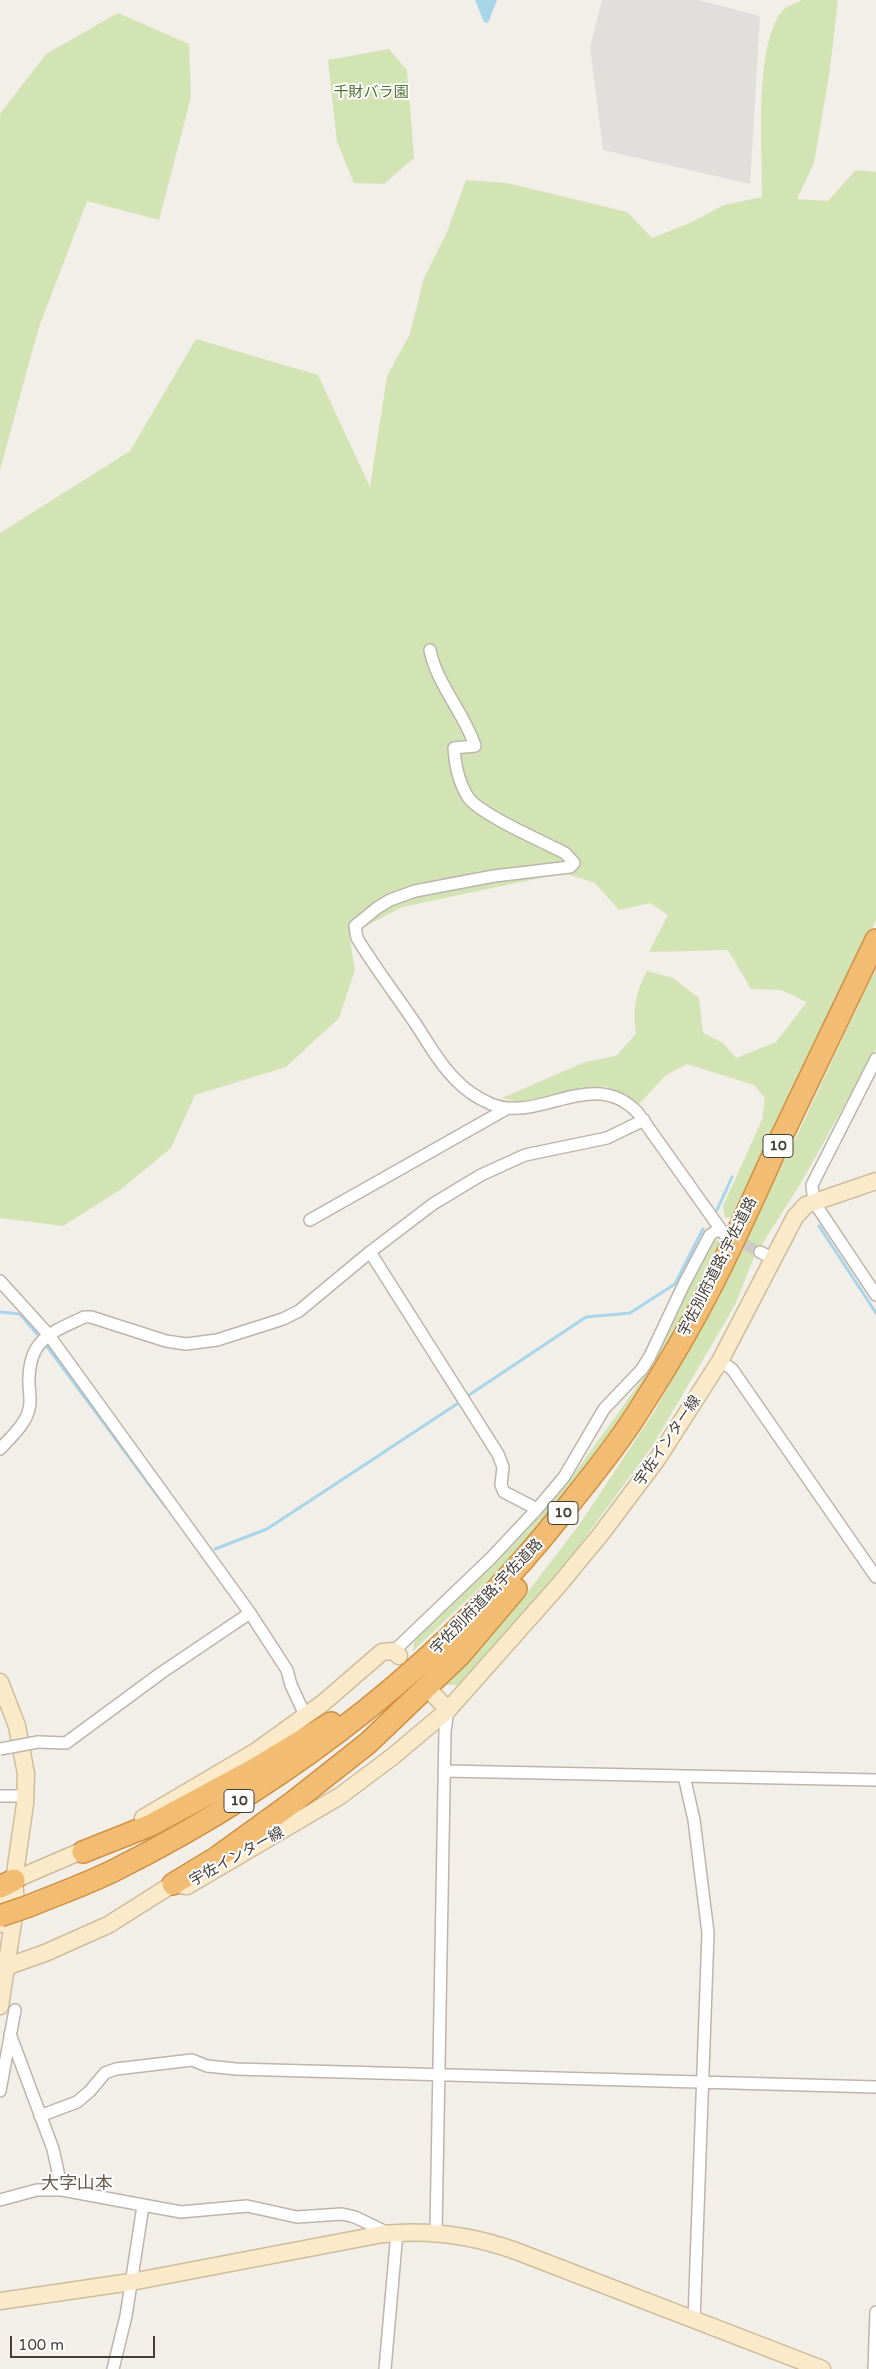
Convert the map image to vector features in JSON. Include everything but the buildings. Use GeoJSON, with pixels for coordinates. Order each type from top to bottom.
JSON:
{"type":"FeatureCollection","features":[{"type":"Feature","properties":{"kind":"highway","name":"宇佐別府道路;宇佐道路"},"geometry":{"type":"LineString","coordinates":[[0,1916],[112,1872],[238,1801],[318,1748],[426,1659],[468,1621],[523,1562],[558,1520],[620,1438],[676,1349],[712,1286],[876,940]]}},
{"type":"Feature","properties":{"kind":"highway"},"geometry":{"type":"LineString","coordinates":[[173,1884],[216,1858],[342,1765],[396,1719],[460,1655],[553,1550],[597,1488],[662,1382],[676,1349]]}},
{"type":"Feature","properties":{"kind":"highway"},"geometry":{"type":"LineString","coordinates":[[83,1852],[151,1825],[253,1770],[340,1717],[402,1668],[426,1659]]}},
{"type":"Feature","properties":{"kind":"main road","name":"宇佐インター線"},"geometry":{"type":"LineString","coordinates":[[3,1968],[45,1953],[108,1925],[173,1884],[187,1886],[340,1796],[392,1757],[448,1710],[558,1586],[601,1534],[658,1458],[720,1361],[767,1256],[794,1218],[806,1205],[876,1181]]}},
{"type":"Feature","properties":{"kind":"main road"},"geometry":{"type":"LineString","coordinates":[[7,1884],[83,1852],[255,1752],[323,1703],[382,1652],[396,1653]]}},
{"type":"Feature","properties":{"kind":"main road"},"geometry":{"type":"LineString","coordinates":[[0,1682],[13,1712],[23,1750],[26,1796],[0,1924]]}},
{"type":"Feature","properties":{"kind":"main road"},"geometry":{"type":"LineString","coordinates":[[434,1695],[448,1710]]}},
{"type":"Feature","properties":{"kind":"main road"},"geometry":{"type":"LineString","coordinates":[[7,1884],[16,1902],[3,1968],[8,2008]]}},
{"type":"Feature","properties":{"kind":"main road"},"geometry":{"type":"LineString","coordinates":[[0,2301],[131,2282],[393,2233],[436,2232],[461,2235],[494,2243],[822,2369]]}},
{"type":"Feature","properties":{"kind":"street"},"geometry":{"type":"LineString","coordinates":[[430,650],[436,672],[467,726],[475,746],[456,746],[454,748],[454,760],[468,798],[489,814],[565,853],[574,863],[570,867],[494,876],[415,891],[390,900],[363,918],[355,926],[357,938],[452,1077],[481,1099],[508,1108]]}},
{"type":"Feature","properties":{"kind":"street"},"geometry":{"type":"LineString","coordinates":[[876,1058],[812,1185],[814,1202],[876,1295]]}},
{"type":"Feature","properties":{"kind":"street"},"geometry":{"type":"LineString","coordinates":[[310,1220],[508,1108],[600,1093],[626,1102],[644,1120],[722,1231],[710,1235],[650,1356],[642,1369],[604,1409],[564,1477],[538,1509],[396,1653]]}},
{"type":"Feature","properties":{"kind":"street"},"geometry":{"type":"LineString","coordinates":[[0,1449],[23,1423],[30,1409],[28,1378],[32,1356],[36,1346],[48,1334],[84,1317],[90,1317],[166,1341],[186,1344],[217,1340],[283,1319],[299,1311],[370,1252],[454,1191],[506,1163],[543,1150],[607,1138],[644,1120]]}},
{"type":"Feature","properties":{"kind":"street"},"geometry":{"type":"LineString","coordinates":[[370,1252],[498,1454],[503,1467],[501,1485],[504,1492],[538,1509]]}},
{"type":"Feature","properties":{"kind":"street"},"geometry":{"type":"LineString","coordinates":[[0,1281],[48,1334],[250,1612],[287,1670],[291,1685],[305,1715]]}},
{"type":"Feature","properties":{"kind":"street"},"geometry":{"type":"LineString","coordinates":[[720,1361],[732,1369],[876,1577]]}},
{"type":"Feature","properties":{"kind":"street"},"geometry":{"type":"LineString","coordinates":[[0,1749],[38,1742],[66,1743],[161,1673],[250,1612]]}},
{"type":"Feature","properties":{"kind":"street"},"geometry":{"type":"LineString","coordinates":[[436,2232],[446,1771],[445,1732],[448,1710]]}},
{"type":"Feature","properties":{"kind":"street"},"geometry":{"type":"LineString","coordinates":[[446,1771],[876,1780]]}},
{"type":"Feature","properties":{"kind":"street"},"geometry":{"type":"LineString","coordinates":[[684,1776],[694,1820],[707,1922],[694,2320]]}},
{"type":"Feature","properties":{"kind":"street"},"geometry":{"type":"LineString","coordinates":[[0,1796],[26,1796]]}},
{"type":"Feature","properties":{"kind":"street"},"geometry":{"type":"LineString","coordinates":[[0,2091],[10,2034],[8,2008]]}},
{"type":"Feature","properties":{"kind":"street"},"geometry":{"type":"LineString","coordinates":[[10,2034],[55,2157],[62,2190]]}},
{"type":"Feature","properties":{"kind":"street"},"geometry":{"type":"LineString","coordinates":[[40,2116],[77,2102],[109,2071],[186,2060],[226,2068],[876,2087]]}},
{"type":"Feature","properties":{"kind":"street"},"geometry":{"type":"LineString","coordinates":[[0,2200],[37,2190],[62,2190],[180,2212],[255,2207],[302,2218],[342,2214],[355,2217],[393,2233],[385,2369]]}},
{"type":"Feature","properties":{"kind":"street"},"geometry":{"type":"LineString","coordinates":[[113,2369],[122,2336],[144,2206]]}},
{"type":"Feature","properties":{"kind":"street"},"geometry":{"type":"LineString","coordinates":[[874,2369],[876,2312]]}},
{"type":"Feature","properties":{"kind":"green space"},"geometry":{"type":"Polygon","coordinates":[[[802,0],[838,0],[830,69],[814,163],[797,199],[828,201],[856,170],[876,172],[876,920],[791,1103],[734,1216],[725,1218],[723,1206],[762,1120],[765,1098],[754,1085],[687,1064],[666,1075],[639,1104],[605,1086],[518,1102],[502,1098],[585,1062],[616,1056],[636,1034],[636,1001],[647,971],[673,978],[699,998],[703,1033],[723,1043],[736,1058],[776,1042],[807,1002],[781,990],[751,989],[728,950],[649,952],[668,915],[650,903],[619,910],[595,883],[564,873],[402,907],[349,935],[355,970],[339,1018],[286,1067],[195,1095],[171,1148],[120,1190],[63,1226],[0,1218],[0,533],[130,451],[196,339],[318,375],[370,487],[387,376],[410,334],[424,278],[447,232],[466,180],[507,183],[627,212],[652,238],[690,223],[724,205],[762,197],[761,127],[763,74],[767,49],[773,28],[782,11],[802,0]]]}},
{"type":"Feature","properties":{"kind":"green space"},"geometry":{"type":"Polygon","coordinates":[[[118,13],[189,44],[191,97],[159,220],[87,201],[38,330],[0,470],[0,114],[46,54],[118,13]]]}},
{"type":"Feature","properties":{"kind":"green space","name":"千財バラ園"},"geometry":{"type":"Polygon","coordinates":[[[389,49],[407,70],[414,158],[384,184],[354,183],[337,142],[328,60],[389,49]]]}},
{"type":"Feature","properties":{"kind":"green space"},"geometry":{"type":"Polygon","coordinates":[[[876,967],[876,1049],[802,1181],[754,1257],[735,1305],[653,1445],[559,1573],[459,1685],[444,1685],[517,1606],[579,1525],[656,1409],[796,1138],[876,967]]]}},
{"type":"Feature","properties":{"kind":"green space"},"geometry":{"type":"Polygon","coordinates":[[[714,1240],[723,1241],[690,1307],[608,1444],[530,1540],[413,1651],[415,1637],[491,1564],[572,1477],[651,1367],[696,1269],[714,1240]]]}},
{"type":"Feature","properties":{"kind":"shaded area"},"geometry":{"type":"Polygon","coordinates":[[[602,0],[698,0],[760,16],[750,184],[603,150],[590,47],[602,0]]]}},
{"type":"Feature","properties":{"kind":"water"},"geometry":{"type":"Polygon","coordinates":[[[475,0],[497,0],[488,23],[484,22],[475,0]]]}},
{"type":"Feature","properties":{"kind":"waterway"},"geometry":{"type":"LineString","coordinates":[[717,1210],[732,1177]]}},
{"type":"Feature","properties":{"kind":"waterway"},"geometry":{"type":"LineString","coordinates":[[819,1226],[876,1313]]}},
{"type":"Feature","properties":{"kind":"waterway"},"geometry":{"type":"LineString","coordinates":[[469,1395],[586,1317],[630,1313],[675,1284],[703,1229]]}},
{"type":"Feature","properties":{"kind":"waterway"},"geometry":{"type":"LineString","coordinates":[[0,1312],[20,1314],[37,1334]]}},
{"type":"Feature","properties":{"kind":"waterway"},"geometry":{"type":"LineString","coordinates":[[46,1345],[166,1507]]}},
{"type":"Feature","properties":{"kind":"waterway"},"geometry":{"type":"LineString","coordinates":[[215,1549],[267,1529],[460,1402]]}},
{"type":"Feature","properties":{"kind":"tunnel"},"geometry":{"type":"LineString","coordinates":[[730,1237],[760,1252]]}},
{"type":"Feature","properties":{"kind":"district","name":"大字山本"},"geometry":{"type":"Point","coordinates":[77,2184]}}]}
